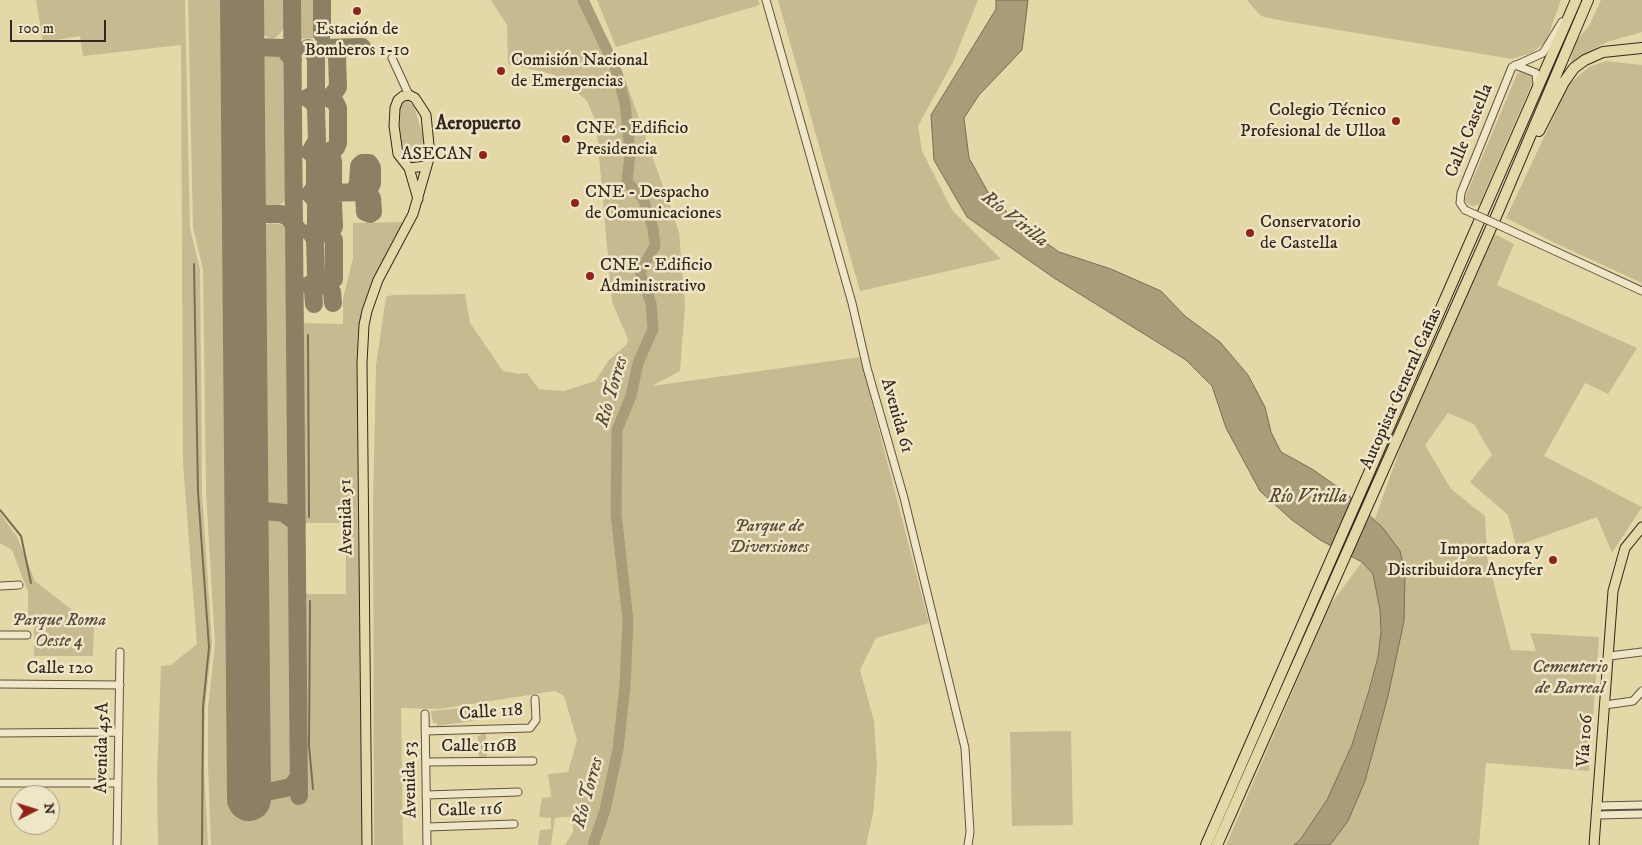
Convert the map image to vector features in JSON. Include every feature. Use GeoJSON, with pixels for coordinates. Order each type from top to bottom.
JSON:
{"type":"FeatureCollection","features":[{"type":"Feature","properties":{"kind":"highway","name":"Autopista General Cañas"},"geometry":{"type":"LineString","coordinates":[[1378,470],[1575,0]]}},
{"type":"Feature","properties":{"kind":"highway","name":"Autopista General Cañas"},"geometry":{"type":"LineString","coordinates":[[1217,845],[1315,612],[1378,470],[1498,212],[1588,0]]}},
{"type":"Feature","properties":{"kind":"highway"},"geometry":{"type":"LineString","coordinates":[[1498,212],[1559,90],[1574,68],[1590,57],[1608,51],[1642,48]]}},
{"type":"Feature","properties":{"kind":"highway","name":"Autopista General Cañas"},"geometry":{"type":"LineString","coordinates":[[1206,845],[1315,612]]}},
{"type":"Feature","properties":{"kind":"main road","name":"Avenida 51"},"geometry":{"type":"LineString","coordinates":[[367,845],[363,343],[367,311],[371,297],[413,214],[430,155],[429,126],[422,106],[409,95]]}},
{"type":"Feature","properties":{"kind":"main road"},"geometry":{"type":"LineString","coordinates":[[409,95],[398,100],[394,126],[398,154],[409,168],[418,200]]}},
{"type":"Feature","properties":{"kind":"main road"},"geometry":{"type":"LineString","coordinates":[[409,168],[426,166]]}},
{"type":"Feature","properties":{"kind":"main road","name":"Vía 106"},"geometry":{"type":"LineString","coordinates":[[1594,845],[1613,591],[1625,548],[1642,527]]}},
{"type":"Feature","properties":{"kind":"street","name":"Avenida 61"},"geometry":{"type":"LineString","coordinates":[[766,0],[852,303],[867,368],[904,498],[965,748],[970,832],[968,845]]}},
{"type":"Feature","properties":{"kind":"street"},"geometry":{"type":"LineString","coordinates":[[1515,64],[1543,53],[1575,0]]}},
{"type":"Feature","properties":{"kind":"street","name":"Avenida 51"},"geometry":{"type":"LineString","coordinates":[[392,58],[409,95]]}},
{"type":"Feature","properties":{"kind":"street"},"geometry":{"type":"LineString","coordinates":[[1515,64],[1537,75],[1538,82],[1530,108]]}},
{"type":"Feature","properties":{"kind":"street","name":"Calle Castella"},"geometry":{"type":"LineString","coordinates":[[1515,64],[1510,72],[1461,193],[1460,203],[1465,210],[1642,291]]}},
{"type":"Feature","properties":{"kind":"street"},"geometry":{"type":"LineString","coordinates":[[0,586],[19,585]]}},
{"type":"Feature","properties":{"kind":"street"},"geometry":{"type":"LineString","coordinates":[[0,635],[28,635]]}},
{"type":"Feature","properties":{"kind":"street","name":"Avenida 45A"},"geometry":{"type":"LineString","coordinates":[[117,845],[120,652]]}},
{"type":"Feature","properties":{"kind":"street"},"geometry":{"type":"LineString","coordinates":[[1609,656],[1642,652]]}},
{"type":"Feature","properties":{"kind":"street","name":"Calle 120"},"geometry":{"type":"LineString","coordinates":[[0,684],[120,685]]}},
{"type":"Feature","properties":{"kind":"street"},"geometry":{"type":"LineString","coordinates":[[1605,705],[1633,701],[1642,691]]}},
{"type":"Feature","properties":{"kind":"street","name":"Calle 118"},"geometry":{"type":"LineString","coordinates":[[425,731],[530,728],[536,720],[536,699]]}},
{"type":"Feature","properties":{"kind":"street","name":"Avenida 53"},"geometry":{"type":"LineString","coordinates":[[425,714],[427,845]]}},
{"type":"Feature","properties":{"kind":"street"},"geometry":{"type":"LineString","coordinates":[[0,733],[119,732]]}},
{"type":"Feature","properties":{"kind":"street","name":"Calle 116B"},"geometry":{"type":"LineString","coordinates":[[426,762],[533,761]]}},
{"type":"Feature","properties":{"kind":"street"},"geometry":{"type":"LineString","coordinates":[[0,783],[118,783]]}},
{"type":"Feature","properties":{"kind":"street"},"geometry":{"type":"LineString","coordinates":[[426,795],[518,792]]}},
{"type":"Feature","properties":{"kind":"street"},"geometry":{"type":"LineString","coordinates":[[1597,810],[1642,805]]}},
{"type":"Feature","properties":{"kind":"street"},"geometry":{"type":"LineString","coordinates":[[1597,810],[1642,814]]}},
{"type":"Feature","properties":{"kind":"street","name":"Calle 116"},"geometry":{"type":"LineString","coordinates":[[427,827],[514,824]]}},
{"type":"Feature","properties":{"kind":"green space"},"geometry":{"type":"Polygon","coordinates":[[[36,0],[185,0],[190,228],[200,269],[202,492],[212,644],[205,707],[204,768],[208,845],[158,845],[157,777],[161,666],[171,665],[197,644],[183,463],[181,45],[83,56],[80,36],[43,42],[36,0]]]}},
{"type":"Feature","properties":{"kind":"green space"},"geometry":{"type":"Polygon","coordinates":[[[188,0],[229,0],[235,802],[257,801],[294,791],[293,799],[304,799],[303,594],[346,594],[346,523],[303,523],[300,323],[343,324],[343,299],[353,258],[353,223],[403,222],[374,279],[363,309],[358,383],[362,845],[211,845],[208,707],[215,644],[206,492],[203,269],[193,228],[188,0]]]}},
{"type":"Feature","properties":{"kind":"green space"},"geometry":{"type":"Polygon","coordinates":[[[257,0],[285,0],[285,28],[275,38],[269,38],[260,32],[257,0]]]}},
{"type":"Feature","properties":{"kind":"green space"},"geometry":{"type":"Polygon","coordinates":[[[299,0],[317,0],[317,38],[299,39],[299,0]]]}},
{"type":"Feature","properties":{"kind":"green space","name":"Parque de Diversiones"},"geometry":{"type":"Polygon","coordinates":[[[491,0],[589,0],[623,73],[679,232],[685,305],[680,371],[652,386],[860,357],[929,623],[876,638],[860,670],[874,721],[877,766],[873,814],[866,845],[565,845],[573,832],[573,817],[562,817],[555,818],[551,845],[538,845],[540,830],[551,829],[551,818],[539,817],[542,798],[551,797],[548,774],[568,772],[577,740],[564,696],[555,691],[439,709],[401,708],[403,845],[374,845],[373,505],[376,365],[386,297],[392,295],[465,294],[470,323],[503,371],[520,374],[527,373],[539,389],[564,391],[595,381],[609,360],[627,344],[628,339],[612,302],[596,122],[587,101],[567,83],[552,74],[508,64],[507,25],[491,0]]]}},
{"type":"Feature","properties":{"kind":"green space"},"geometry":{"type":"Polygon","coordinates":[[[597,0],[758,0],[760,5],[616,47],[597,0]]]}},
{"type":"Feature","properties":{"kind":"green space"},"geometry":{"type":"Polygon","coordinates":[[[778,0],[978,0],[953,62],[918,126],[922,151],[952,210],[1001,259],[860,291],[778,0]]]}},
{"type":"Feature","properties":{"kind":"green space"},"geometry":{"type":"Polygon","coordinates":[[[1247,0],[1561,0],[1545,42],[1532,53],[1512,59],[1278,20],[1261,16],[1247,0]]]}},
{"type":"Feature","properties":{"kind":"green space"},"geometry":{"type":"Polygon","coordinates":[[[1601,0],[1642,0],[1642,32],[1607,42],[1570,64],[1574,43],[1589,26],[1601,0]]]}},
{"type":"Feature","properties":{"kind":"green space"},"geometry":{"type":"Polygon","coordinates":[[[273,54],[283,60],[285,67],[287,195],[285,201],[278,206],[272,207],[265,206],[258,194],[257,66],[260,58],[273,54]]]}},
{"type":"Feature","properties":{"kind":"green space"},"geometry":{"type":"Polygon","coordinates":[[[1606,61],[1642,65],[1642,283],[1506,218],[1569,84],[1589,67],[1606,61]]]}},
{"type":"Feature","properties":{"kind":"green space"},"geometry":{"type":"Polygon","coordinates":[[[1520,72],[1532,76],[1533,81],[1479,205],[1471,206],[1466,202],[1465,198],[1517,74],[1520,72]]]}},
{"type":"Feature","properties":{"kind":"green space"},"geometry":{"type":"Polygon","coordinates":[[[406,100],[414,106],[423,136],[422,159],[414,165],[403,153],[399,136],[400,105],[406,100]]]}},
{"type":"Feature","properties":{"kind":"green space"},"geometry":{"type":"Polygon","coordinates":[[[270,223],[283,225],[287,237],[289,237],[291,502],[281,508],[267,508],[263,506],[261,501],[258,236],[264,225],[270,223]]]}},
{"type":"Feature","properties":{"kind":"green space","name":"Cementerio de Barreal"},"geometry":{"type":"Polygon","coordinates":[[[1495,234],[1514,244],[1497,285],[1637,348],[1608,394],[1585,383],[1544,456],[1642,507],[1612,553],[1597,517],[1516,546],[1508,515],[1470,482],[1492,455],[1474,424],[1448,413],[1425,445],[1451,489],[1485,516],[1487,557],[1511,650],[1536,651],[1530,633],[1599,637],[1589,771],[1486,763],[1479,845],[1330,845],[1348,821],[1365,781],[1388,696],[1404,621],[1383,528],[1375,519],[1405,435],[1495,234]]]}},
{"type":"Feature","properties":{"kind":"green space","name":"Parque Roma Oeste 4"},"geometry":{"type":"Polygon","coordinates":[[[0,513],[17,537],[35,581],[94,627],[93,656],[34,656],[34,626],[28,625],[28,592],[12,550],[0,543],[0,513]]]}},
{"type":"Feature","properties":{"kind":"green space"},"geometry":{"type":"Polygon","coordinates":[[[265,518],[284,519],[291,525],[293,772],[285,783],[265,788],[262,787],[260,525],[265,518]]]}},
{"type":"Feature","properties":{"kind":"green space"},"geometry":{"type":"Polygon","coordinates":[[[1362,562],[1373,574],[1380,610],[1381,632],[1378,657],[1352,745],[1327,800],[1300,840],[1294,845],[1226,845],[1330,605],[1362,562]]]}},
{"type":"Feature","properties":{"kind":"green space"},"geometry":{"type":"Polygon","coordinates":[[[483,706],[479,720],[437,726],[437,723],[433,723],[431,711],[483,706]]]}},
{"type":"Feature","properties":{"kind":"green space"},"geometry":{"type":"Polygon","coordinates":[[[1071,731],[1073,825],[1012,826],[1010,732],[1071,731]]]}},
{"type":"Feature","properties":{"kind":"green space"},"geometry":{"type":"Polygon","coordinates":[[[486,732],[487,757],[479,758],[478,736],[486,732]]]}},
{"type":"Feature","properties":{"kind":"water","name":"Río Virilla"},"geometry":{"type":"Polygon","coordinates":[[[996,0],[1028,0],[1022,50],[979,95],[964,118],[969,158],[989,194],[1017,222],[1059,252],[1111,269],[1161,291],[1185,316],[1220,342],[1248,375],[1265,407],[1271,432],[1281,452],[1312,469],[1345,492],[1383,528],[1400,551],[1405,573],[1404,621],[1388,696],[1365,781],[1348,821],[1330,845],[1294,845],[1300,840],[1327,800],[1352,745],[1369,690],[1378,657],[1381,632],[1380,610],[1373,574],[1362,562],[1320,540],[1292,520],[1260,491],[1226,428],[1212,386],[1186,360],[1054,278],[967,217],[934,160],[931,115],[996,9],[996,0]]]}},
{"type":"Feature","properties":{"kind":"waterway","name":"Río Torres"},"geometry":{"type":"LineString","coordinates":[[583,0],[615,67],[625,103],[630,153],[627,182],[643,198],[653,228],[655,246],[640,272],[651,303],[653,329],[638,363],[631,396],[617,430],[616,514],[628,620],[625,686],[618,749],[605,810],[593,845]]}},
{"type":"Feature","properties":{"kind":"waterway"},"geometry":{"type":"LineString","coordinates":[[194,264],[198,492],[209,647],[203,707],[202,845]]}},
{"type":"Feature","properties":{"kind":"waterway"},"geometry":{"type":"LineString","coordinates":[[308,335],[309,517]]}},
{"type":"Feature","properties":{"kind":"waterway"},"geometry":{"type":"LineString","coordinates":[[0,510],[21,536],[31,583]]}},
{"type":"Feature","properties":{"kind":"waterway"},"geometry":{"type":"LineString","coordinates":[[310,601],[309,746],[313,789]]}},
{"type":"Feature","properties":{"kind":"taxiway"},"geometry":{"type":"LineString","coordinates":[[292,0],[299,796]]}},
{"type":"Feature","properties":{"kind":"taxiway"},"geometry":{"type":"LineString","coordinates":[[322,0],[322,34]]}},
{"type":"Feature","properties":{"kind":"taxiway"},"geometry":{"type":"LineString","coordinates":[[242,34],[255,47],[283,48],[293,60]]}},
{"type":"Feature","properties":{"kind":"taxiway"},"geometry":{"type":"LineString","coordinates":[[243,60],[248,51],[255,47]]}},
{"type":"Feature","properties":{"kind":"taxiway"},"geometry":{"type":"LineString","coordinates":[[324,48],[362,47]]}},
{"type":"Feature","properties":{"kind":"taxiway"},"geometry":{"type":"LineString","coordinates":[[308,48],[314,53],[316,60],[316,89],[313,95],[307,98],[313,102],[316,108],[317,140],[310,152],[314,155],[315,162],[315,187],[310,194],[316,201],[316,227],[311,233],[315,239],[316,280],[309,285],[313,290],[314,304]]}},
{"type":"Feature","properties":{"kind":"taxiway"},"geometry":{"type":"LineString","coordinates":[[318,98],[331,97],[338,87],[337,57],[335,52],[328,48]]}},
{"type":"Feature","properties":{"kind":"taxiway"},"geometry":{"type":"LineString","coordinates":[[328,98],[335,102],[338,108],[338,143],[336,148],[327,152],[331,154],[333,161],[333,185],[328,193],[333,200],[334,227],[329,233],[334,240],[334,279],[327,285],[332,292],[333,303]]}},
{"type":"Feature","properties":{"kind":"taxiway"},"geometry":{"type":"LineString","coordinates":[[321,193],[366,192],[372,183],[372,168],[369,163],[362,163],[359,166],[358,184],[353,192]]}},
{"type":"Feature","properties":{"kind":"taxiway"},"geometry":{"type":"LineString","coordinates":[[357,192],[364,196],[365,212],[370,214],[373,212],[372,198],[366,192]]}},
{"type":"Feature","properties":{"kind":"taxiway"},"geometry":{"type":"LineString","coordinates":[[244,202],[249,210],[257,214],[281,214],[288,217],[299,231]]}},
{"type":"Feature","properties":{"kind":"taxiway"},"geometry":{"type":"LineString","coordinates":[[244,227],[249,219],[257,214]]}},
{"type":"Feature","properties":{"kind":"taxiway"},"geometry":{"type":"LineString","coordinates":[[247,496],[256,510],[284,513],[297,523]]}},
{"type":"Feature","properties":{"kind":"taxiway"},"geometry":{"type":"LineString","coordinates":[[247,525],[255,514],[261,512]]}},
{"type":"Feature","properties":{"kind":"taxiway"},"geometry":{"type":"LineString","coordinates":[[249,777],[253,786],[262,793],[291,787],[299,777]]}},
{"type":"Feature","properties":{"kind":"runway"},"geometry":{"type":"LineString","coordinates":[[242,0],[249,799]]}},
{"type":"Feature","properties":{"kind":"place","name":"Estación de Bomberos 1-10"},"geometry":{"type":"Point","coordinates":[357,11]}},
{"type":"Feature","properties":{"kind":"place","name":"Comisión Nacional de Emergencias"},"geometry":{"type":"Point","coordinates":[501,71]}},
{"type":"Feature","properties":{"kind":"place","name":"Colegio Técnico Profesional de Ulloa"},"geometry":{"type":"Point","coordinates":[1396,121]}},
{"type":"Feature","properties":{"kind":"place","name":"CNE - Edificio Presidencia"},"geometry":{"type":"Point","coordinates":[566,139]}},
{"type":"Feature","properties":{"kind":"place","name":"ASECAN"},"geometry":{"type":"Point","coordinates":[483,155]}},
{"type":"Feature","properties":{"kind":"place","name":"CNE - Despacho de Comunicaciones"},"geometry":{"type":"Point","coordinates":[575,203]}},
{"type":"Feature","properties":{"kind":"place","name":"Conservatorio de Castella"},"geometry":{"type":"Point","coordinates":[1250,233]}},
{"type":"Feature","properties":{"kind":"place","name":"CNE - Edificio Administrativo"},"geometry":{"type":"Point","coordinates":[590,276]}},
{"type":"Feature","properties":{"kind":"place","name":"Importadora y Distribuidora Ancyfer"},"geometry":{"type":"Point","coordinates":[1553,560]}},
{"type":"Feature","properties":{"kind":"district","name":"Aeropuerto"},"geometry":{"type":"Point","coordinates":[478,125]}}]}
